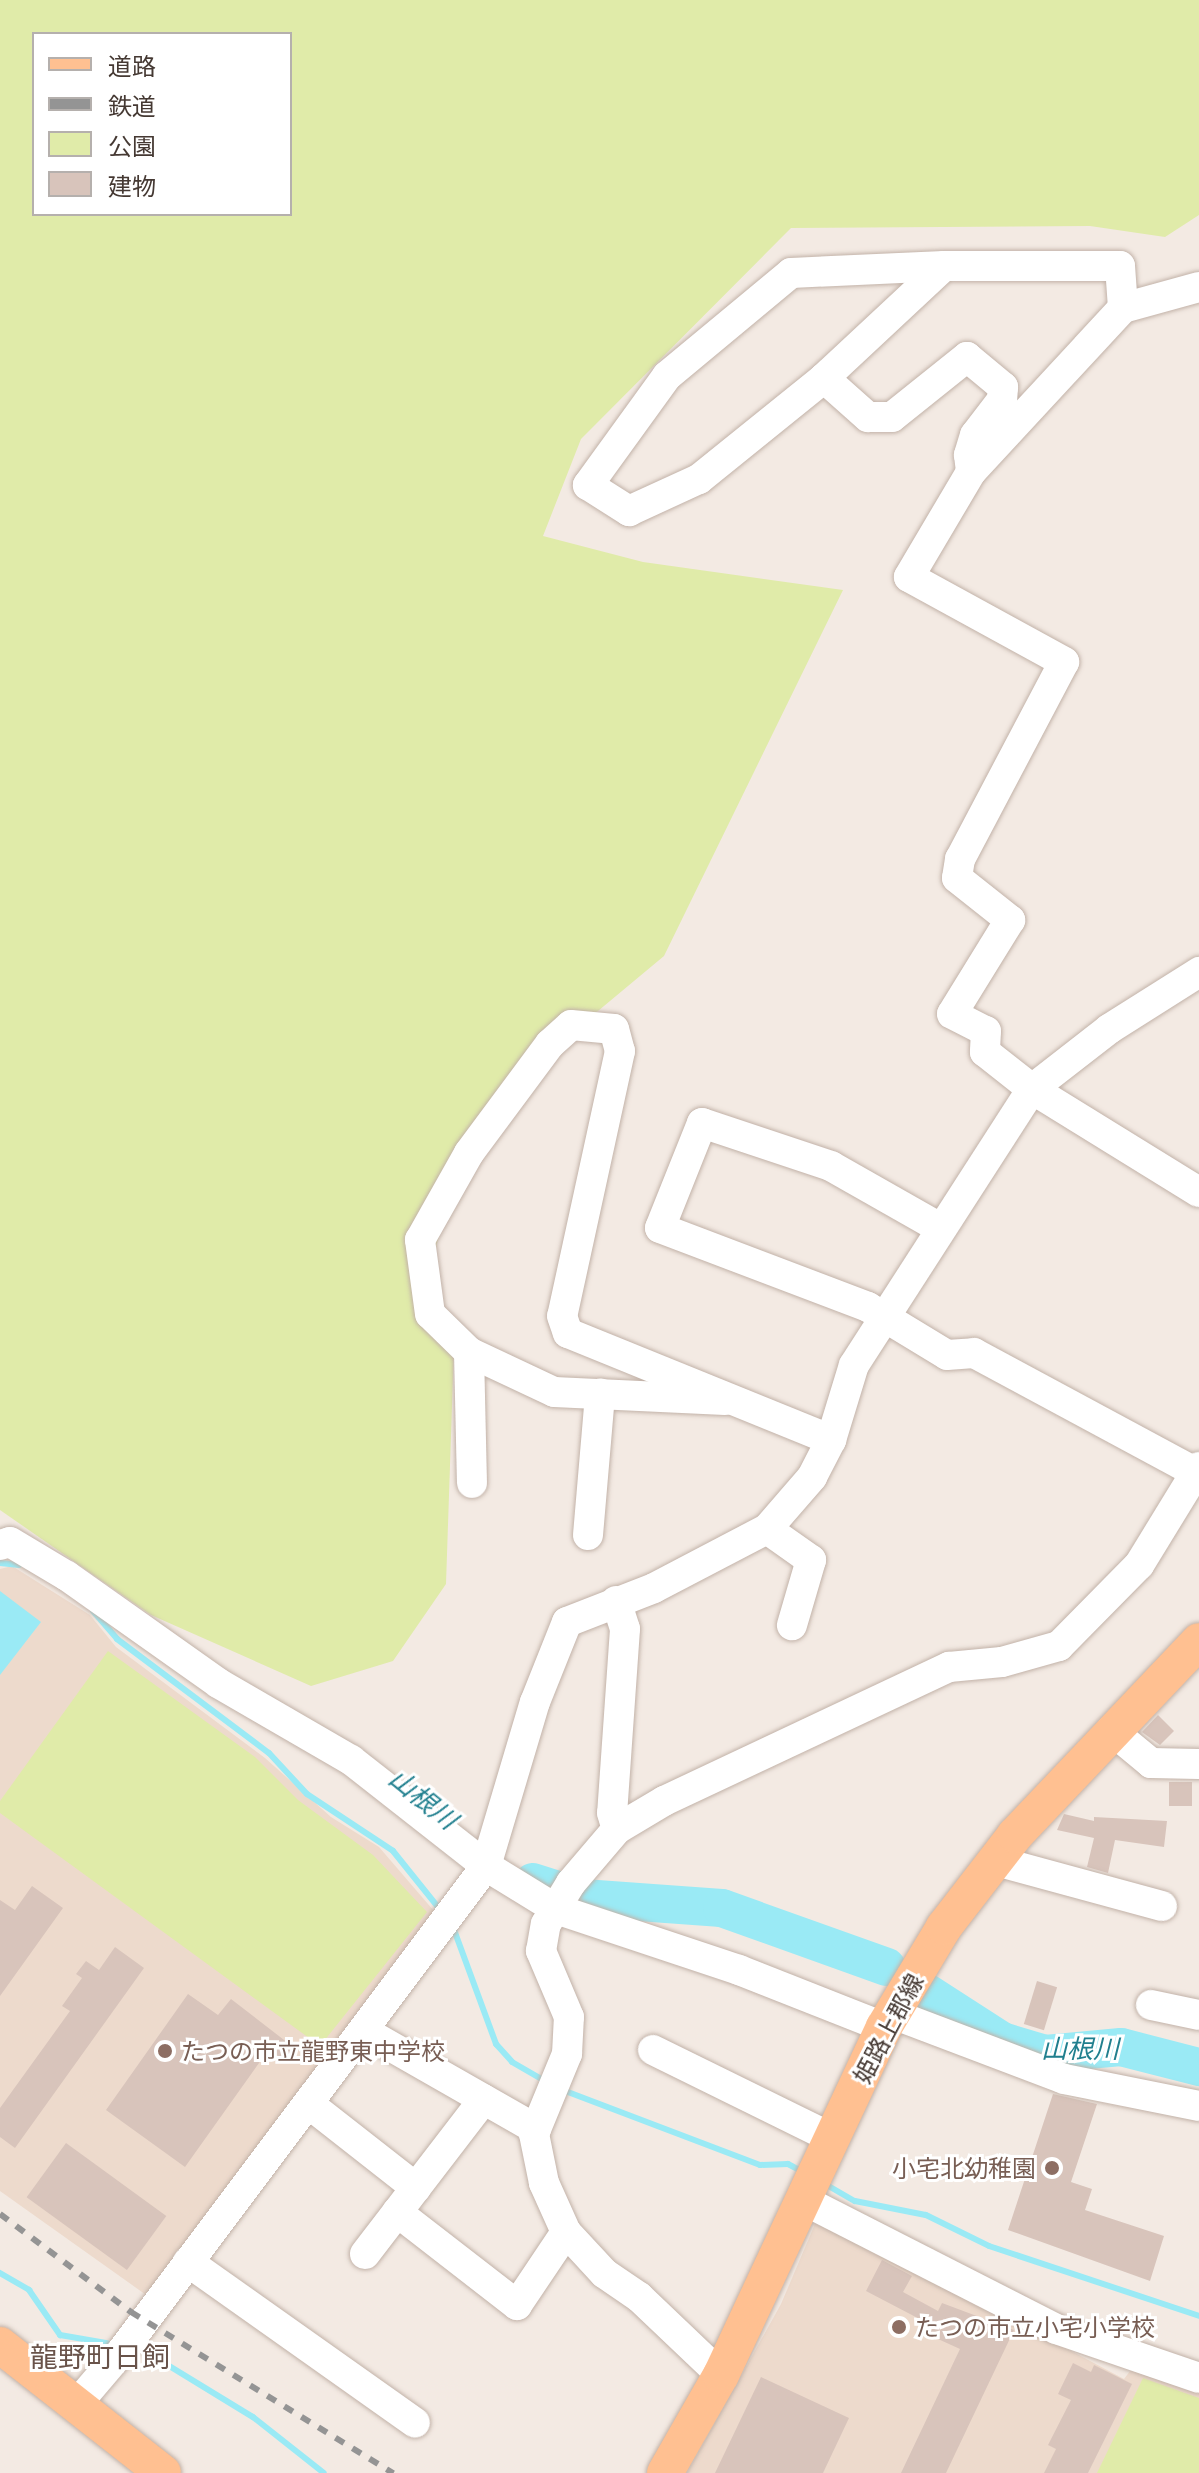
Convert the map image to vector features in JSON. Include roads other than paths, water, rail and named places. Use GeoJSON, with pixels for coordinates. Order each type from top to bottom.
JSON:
{"type":"FeatureCollection","features":[{"type":"Feature","properties":{"kind":"main road","name":"姫路上郡線"},"geometry":{"type":"LineString","coordinates":[[665,2473],[721,2375],[889,2020],[944,1927],[996,1861],[1111,1730],[1199,1641]]}},
{"type":"Feature","properties":{"kind":"main road"},"geometry":{"type":"LineString","coordinates":[[0,2345],[163,2473]]}},
{"type":"Feature","properties":{"kind":"street"},"geometry":{"type":"LineString","coordinates":[[944,266],[824,378],[699,479],[629,511],[588,485],[667,376],[791,273],[944,266],[1120,266],[1123,308]]}},
{"type":"Feature","properties":{"kind":"street"},"geometry":{"type":"LineString","coordinates":[[1199,287],[1123,308],[971,472],[909,577],[1064,662],[960,859],[957,878],[1010,920],[952,1014],[986,1031],[985,1052],[1032,1089],[1199,1192]]}},
{"type":"Feature","properties":{"kind":"street"},"geometry":{"type":"LineString","coordinates":[[824,378],[868,417],[892,417],[956,361],[975,360],[1003,387],[1002,400],[975,435],[969,455],[971,472]]}},
{"type":"Feature","properties":{"kind":"street"},"geometry":{"type":"LineString","coordinates":[[75,2406],[309,2104],[486,1866],[555,1645],[567,1622],[654,1588],[767,1529],[812,1477],[831,1440],[854,1365],[1032,1089],[1109,1029],[1199,972]]}},
{"type":"Feature","properties":{"kind":"street"},"geometry":{"type":"LineString","coordinates":[[725,1400],[554,1392],[469,1352],[430,1314],[420,1240],[469,1153],[550,1044],[571,1025],[614,1029],[620,1051],[562,1316],[568,1333],[725,1400],[831,1440]]}},
{"type":"Feature","properties":{"kind":"street"},"geometry":{"type":"LineString","coordinates":[[721,2375],[639,2297],[604,2273],[566,2232],[544,2183],[536,2129],[551,2086],[567,2054],[569,2017],[541,1951],[546,1924],[563,1897],[617,1829],[664,1801],[949,1667],[1002,1662],[1059,1646],[1139,1565],[1197,1470],[974,1353],[947,1355],[885,1315],[660,1228],[702,1123],[831,1166],[940,1228]]}},
{"type":"Feature","properties":{"kind":"street"},"geometry":{"type":"LineString","coordinates":[[469,1352],[472,1483]]}},
{"type":"Feature","properties":{"kind":"street"},"geometry":{"type":"LineString","coordinates":[[588,1535],[600,1394]]}},
{"type":"Feature","properties":{"kind":"street"},"geometry":{"type":"LineString","coordinates":[[767,1529],[811,1560],[792,1625]]}},
{"type":"Feature","properties":{"kind":"street"},"geometry":{"type":"LineString","coordinates":[[0,1545],[10,1542],[67,1576],[218,1683],[351,1760],[486,1866],[739,1970],[1064,2079],[1199,2106]]}},
{"type":"Feature","properties":{"kind":"street"},"geometry":{"type":"LineString","coordinates":[[616,1601],[625,1629],[612,1813],[617,1829]]}},
{"type":"Feature","properties":{"kind":"street"},"geometry":{"type":"LineString","coordinates":[[1111,1730],[1151,1763],[1199,1764]]}},
{"type":"Feature","properties":{"kind":"street"},"geometry":{"type":"LineString","coordinates":[[996,1861],[1162,1906]]}},
{"type":"Feature","properties":{"kind":"street"},"geometry":{"type":"LineString","coordinates":[[1151,2005],[1199,2015]]}},
{"type":"Feature","properties":{"kind":"street"},"geometry":{"type":"LineString","coordinates":[[364,2031],[536,2129]]}},
{"type":"Feature","properties":{"kind":"street"},"geometry":{"type":"LineString","coordinates":[[653,2050],[829,2144]]}},
{"type":"Feature","properties":{"kind":"street"},"geometry":{"type":"LineString","coordinates":[[365,2254],[484,2099]]}},
{"type":"Feature","properties":{"kind":"street"},"geometry":{"type":"LineString","coordinates":[[309,2104],[517,2305],[566,2232]]}},
{"type":"Feature","properties":{"kind":"street"},"geometry":{"type":"LineString","coordinates":[[808,2194],[1056,2329],[1199,2378]]}},
{"type":"Feature","properties":{"kind":"street"},"geometry":{"type":"LineString","coordinates":[[188,2262],[415,2423]]}},
{"type":"Feature","properties":{"kind":"water"},"geometry":{"type":"Polygon","coordinates":[[[0,1591],[41,1622],[0,1675],[0,1591]]]}},
{"type":"Feature","properties":{"kind":"waterway"},"geometry":{"type":"LineString","coordinates":[[0,1563],[19,1565]]}},
{"type":"Feature","properties":{"kind":"waterway"},"geometry":{"type":"LineString","coordinates":[[93,1611],[117,1639],[269,1753],[307,1794],[393,1851],[442,1912]]}},
{"type":"Feature","properties":{"kind":"waterway","name":"山根川"},"geometry":{"type":"LineString","coordinates":[[533,1882],[583,1898],[722,1908],[887,1967]]}},
{"type":"Feature","properties":{"kind":"waterway"},"geometry":{"type":"LineString","coordinates":[[453,1927],[496,2044],[512,2062],[546,2082]]}},
{"type":"Feature","properties":{"kind":"waterway","name":"山根川"},"geometry":{"type":"LineString","coordinates":[[926,1992],[1002,2041],[1045,2054],[1121,2047],[1199,2067]]}},
{"type":"Feature","properties":{"kind":"waterway"},"geometry":{"type":"LineString","coordinates":[[560,2089],[760,2165],[788,2164],[805,2173]]}},
{"type":"Feature","properties":{"kind":"waterway"},"geometry":{"type":"LineString","coordinates":[[825,2184],[855,2201],[926,2215],[989,2246],[1199,2316]]}},
{"type":"Feature","properties":{"kind":"waterway"},"geometry":{"type":"LineString","coordinates":[[0,2273],[29,2290],[60,2335],[107,2343]]}},
{"type":"Feature","properties":{"kind":"waterway"},"geometry":{"type":"LineString","coordinates":[[148,2353],[253,2417],[324,2473]]}},
{"type":"Feature","properties":{"kind":"railway"},"geometry":{"type":"LineString","coordinates":[[0,2214],[131,2312],[393,2473]]}},
{"type":"Feature","properties":{"kind":"place","name":"たつの市立龍野東中学校"},"geometry":{"type":"Point","coordinates":[165,2051]}},
{"type":"Feature","properties":{"kind":"place","name":"小宅北幼稚園"},"geometry":{"type":"Point","coordinates":[1052,2168]}},
{"type":"Feature","properties":{"kind":"place","name":"たつの市立小宅小学校"},"geometry":{"type":"Point","coordinates":[899,2327]}},
{"type":"Feature","properties":{"kind":"district","name":"龍野町日飼"},"geometry":{"type":"Point","coordinates":[100,2356]}}]}
